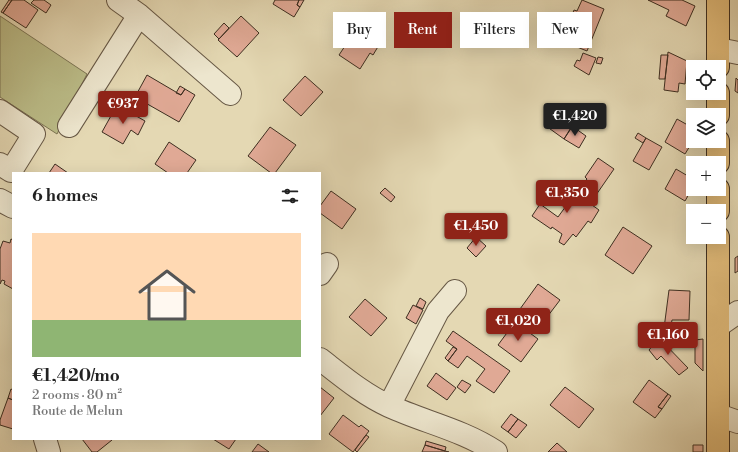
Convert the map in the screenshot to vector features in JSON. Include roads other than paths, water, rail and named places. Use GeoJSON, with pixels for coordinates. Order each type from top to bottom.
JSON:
{"type":"FeatureCollection","features":[{"type":"Feature","properties":{"kind":"main road"},"geometry":{"type":"LineString","coordinates":[[718,0],[724,56]]}},
{"type":"Feature","properties":{"kind":"main road"},"geometry":{"type":"LineString","coordinates":[[718,244],[718,326],[728,419],[718,452]]}},
{"type":"Feature","properties":{"kind":"street"},"geometry":{"type":"LineString","coordinates":[[118,0],[139,15],[230,94]]}},
{"type":"Feature","properties":{"kind":"street"},"geometry":{"type":"LineString","coordinates":[[69,126],[139,15]]}},
{"type":"Feature","properties":{"kind":"street"},"geometry":{"type":"LineString","coordinates":[[0,111],[34,134],[11,171],[0,164]]}},
{"type":"Feature","properties":{"kind":"street"},"geometry":{"type":"LineString","coordinates":[[0,200],[12,206]]}},
{"type":"Feature","properties":{"kind":"street"},"geometry":{"type":"LineString","coordinates":[[389,406],[438,311],[455,291]]}},
{"type":"Feature","properties":{"kind":"street"},"geometry":{"type":"LineString","coordinates":[[718,326],[738,312]]}},
{"type":"Feature","properties":{"kind":"street"},"geometry":{"type":"LineString","coordinates":[[321,360],[367,395],[389,406],[471,437],[496,452]]}},
{"type":"Feature","properties":{"kind":"street"},"geometry":{"type":"LineString","coordinates":[[45,440],[49,452]]}}]}
